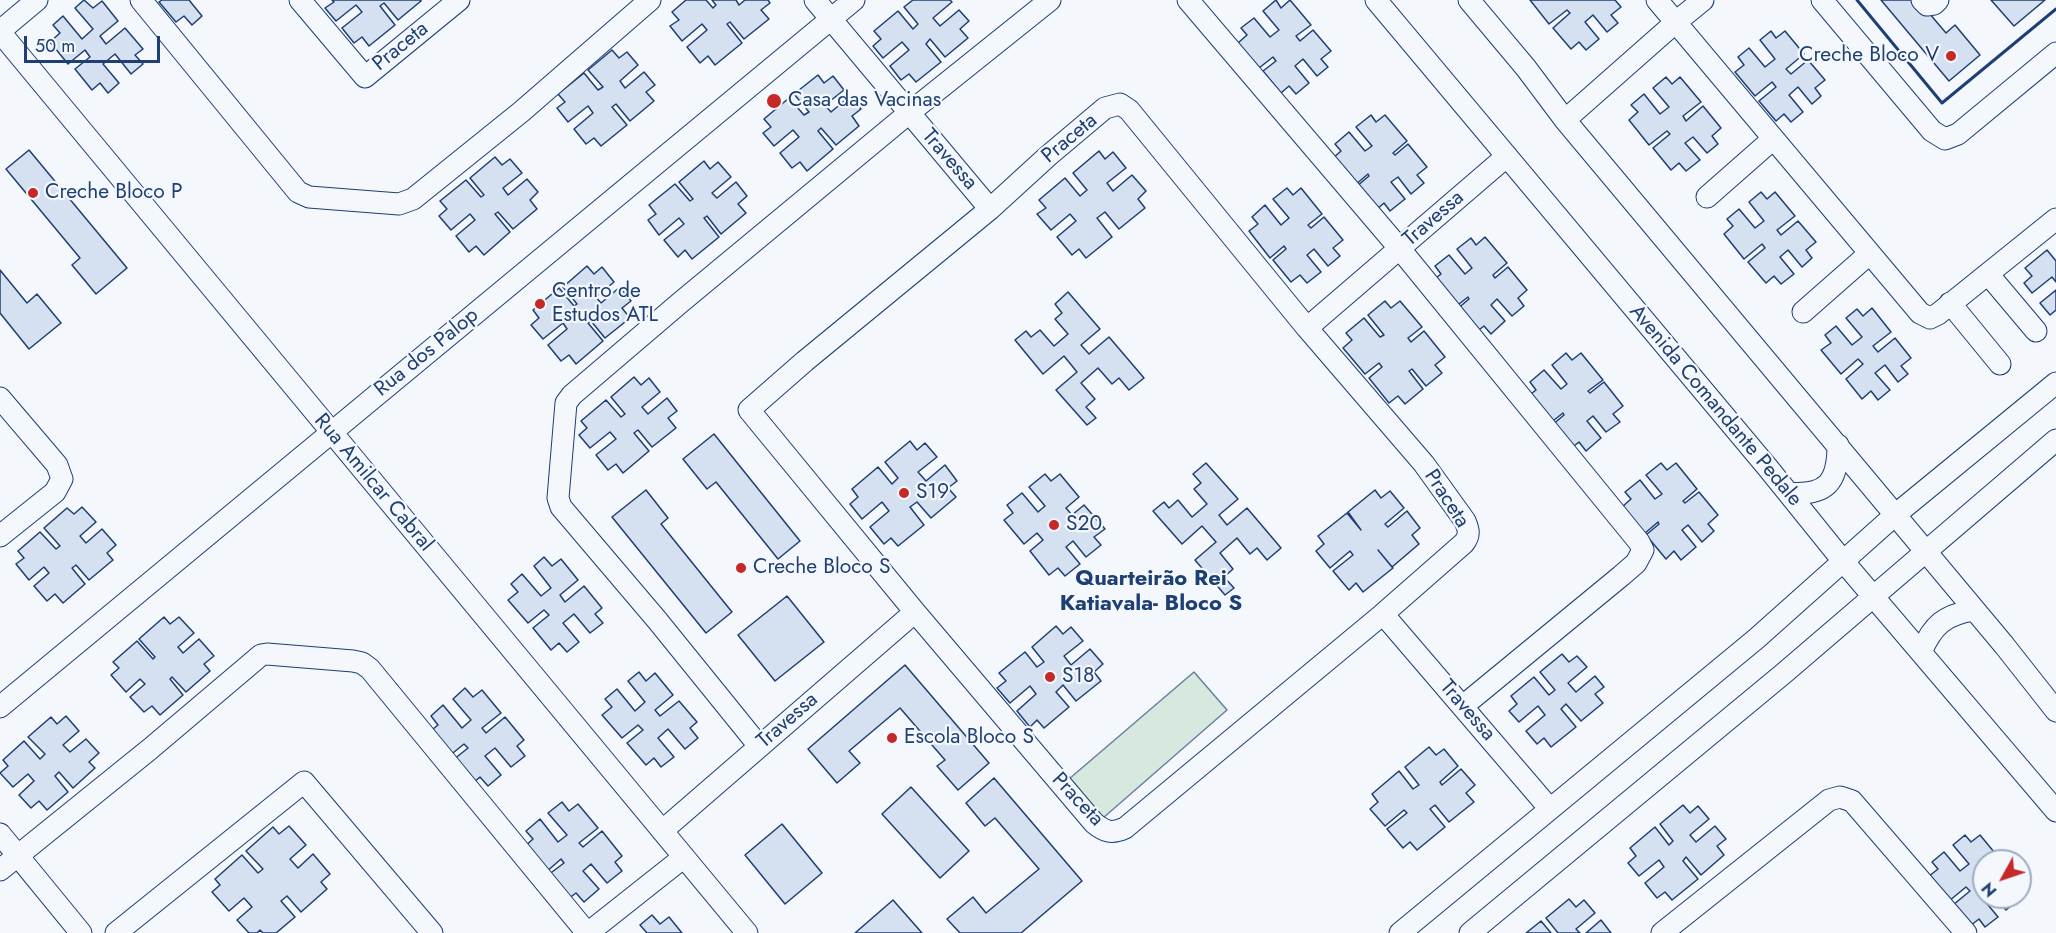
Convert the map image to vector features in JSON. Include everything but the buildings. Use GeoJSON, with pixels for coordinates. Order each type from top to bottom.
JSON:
{"type":"FeatureCollection","features":[{"type":"Feature","properties":{"kind":"street"},"geometry":{"type":"LineString","coordinates":[[0,32],[37,0]]}},
{"type":"Feature","properties":{"kind":"street"},"geometry":{"type":"LineString","coordinates":[[141,0],[298,192],[309,197],[399,204],[413,199],[521,112],[650,0]]}},
{"type":"Feature","properties":{"kind":"street","name":"Praceta"},"geometry":{"type":"LineString","coordinates":[[300,0],[365,77],[459,0]]}},
{"type":"Feature","properties":{"kind":"street","name":"Travessa"},"geometry":{"type":"LineString","coordinates":[[814,0],[990,209]]}},
{"type":"Feature","properties":{"kind":"street","name":"Rua dos Palop"},"geometry":{"type":"LineString","coordinates":[[0,707],[855,0]]}},
{"type":"Feature","properties":{"kind":"street"},"geometry":{"type":"LineString","coordinates":[[759,746],[657,620],[561,507],[558,498],[566,403],[572,395],[681,302],[909,113],[1050,0]]}},
{"type":"Feature","properties":{"kind":"street"},"geometry":{"type":"LineString","coordinates":[[1188,0],[1400,249],[1593,484],[1643,550],[1636,562],[1621,576],[1463,706]]}},
{"type":"Feature","properties":{"kind":"street","name":"Avenida Comandante Pedale"},"geometry":{"type":"LineString","coordinates":[[1376,0],[1873,597],[2056,811]]}},
{"type":"Feature","properties":{"kind":"street"},"geometry":{"type":"LineString","coordinates":[[1469,0],[1526,68],[1565,120],[1838,445],[2056,711]]}},
{"type":"Feature","properties":{"kind":"street"},"geometry":{"type":"LineString","coordinates":[[1657,0],[1920,313],[1930,318],[1933,317],[2056,219]]}},
{"type":"Feature","properties":{"kind":"street"},"geometry":{"type":"LineString","coordinates":[[1565,120],[1702,0]]}},
{"type":"Feature","properties":{"kind":"street"},"geometry":{"type":"LineString","coordinates":[[1822,0],[1932,131],[1945,139],[1958,135],[2056,53]]}},
{"type":"Feature","properties":{"kind":"street"},"geometry":{"type":"LineString","coordinates":[[1922,0],[1927,5],[1934,4],[1938,0]]}},
{"type":"Feature","properties":{"kind":"street","name":"Rua Amilcar Cabral"},"geometry":{"type":"LineString","coordinates":[[0,32],[747,933]]}},
{"type":"Feature","properties":{"kind":"street","name":"Praceta"},"geometry":{"type":"LineString","coordinates":[[1120,104],[1130,110],[1307,328],[1424,464],[1465,521],[1469,537],[1383,614],[1125,828],[1117,832],[1101,829],[1094,823],[915,612],[749,410],[990,209],[1105,108],[1120,104]]}},
{"type":"Feature","properties":{"kind":"street"},"geometry":{"type":"LineString","coordinates":[[1707,197],[1773,139]]}},
{"type":"Feature","properties":{"kind":"street","name":"Travessa"},"geometry":{"type":"LineString","coordinates":[[1307,328],[1507,156]]}},
{"type":"Feature","properties":{"kind":"street"},"geometry":{"type":"LineString","coordinates":[[1803,312],[1869,254]]}},
{"type":"Feature","properties":{"kind":"street"},"geometry":{"type":"LineString","coordinates":[[1988,274],[2036,331]]}},
{"type":"Feature","properties":{"kind":"street"},"geometry":{"type":"LineString","coordinates":[[1950,303],[2000,364]]}},
{"type":"Feature","properties":{"kind":"street"},"geometry":{"type":"LineString","coordinates":[[1400,933],[1747,646],[1895,515],[2056,382]]}},
{"type":"Feature","properties":{"kind":"street"},"geometry":{"type":"LineString","coordinates":[[0,398],[57,465],[62,479],[55,492],[0,536]]}},
{"type":"Feature","properties":{"kind":"street"},"geometry":{"type":"LineString","coordinates":[[1470,933],[1773,682],[2056,440]]}},
{"type":"Feature","properties":{"kind":"street"},"geometry":{"type":"LineString","coordinates":[[1788,493],[1813,492],[1830,482],[1835,476],[1838,445]]}},
{"type":"Feature","properties":{"kind":"street"},"geometry":{"type":"LineString","coordinates":[[1921,652],[1932,630],[1940,623],[1955,614],[1974,610]]}},
{"type":"Feature","properties":{"kind":"street","name":"Travessa"},"geometry":{"type":"LineString","coordinates":[[662,831],[915,612]]}},
{"type":"Feature","properties":{"kind":"street","name":"Travessa"},"geometry":{"type":"LineString","coordinates":[[1383,614],[1550,809]]}},
{"type":"Feature","properties":{"kind":"street"},"geometry":{"type":"LineString","coordinates":[[0,870],[150,749],[261,655],[267,654],[362,663],[370,669],[588,933],[684,857]]}},
{"type":"Feature","properties":{"kind":"street"},"geometry":{"type":"LineString","coordinates":[[116,933],[304,782],[432,933]]}},
{"type":"Feature","properties":{"kind":"street"},"geometry":{"type":"LineString","coordinates":[[1662,933],[1829,800],[1840,797],[1852,801],[1966,933]]}},
{"type":"Feature","properties":{"kind":"street"},"geometry":{"type":"LineString","coordinates":[[0,834],[81,933]]}},
{"type":"Feature","properties":{"kind":"shaded area"},"geometry":{"type":"Polygon","coordinates":[[[1194,672],[1227,710],[1103,818],[1069,779],[1194,672]]]}},
{"type":"Feature","properties":{"kind":"wall"},"geometry":{"type":"LineString","coordinates":[[1857,0],[1942,103],[2056,9]]}},
{"type":"Feature","properties":{"kind":"place","name":"Creche Bloco V"},"geometry":{"type":"Point","coordinates":[1951,56]}},
{"type":"Feature","properties":{"kind":"place","name":"Casa das Vacinas"},"geometry":{"type":"Point","coordinates":[774,101]}},
{"type":"Feature","properties":{"kind":"place","name":"Creche Bloco P"},"geometry":{"type":"Point","coordinates":[33,193]}},
{"type":"Feature","properties":{"kind":"place","name":"Centro de Estudos ATL"},"geometry":{"type":"Point","coordinates":[540,304]}},
{"type":"Feature","properties":{"kind":"place","name":"S19"},"geometry":{"type":"Point","coordinates":[904,493]}},
{"type":"Feature","properties":{"kind":"place","name":"S20"},"geometry":{"type":"Point","coordinates":[1054,525]}},
{"type":"Feature","properties":{"kind":"place","name":"Creche Bloco S"},"geometry":{"type":"Point","coordinates":[741,568]}},
{"type":"Feature","properties":{"kind":"place","name":"S18"},"geometry":{"type":"Point","coordinates":[1050,677]}},
{"type":"Feature","properties":{"kind":"place","name":"Escola Bloco S"},"geometry":{"type":"Point","coordinates":[892,738]}},
{"type":"Feature","properties":{"kind":"district","name":"Quarteirão Rei Katiavala- Bloco S"},"geometry":{"type":"Point","coordinates":[1151,592]}}]}
